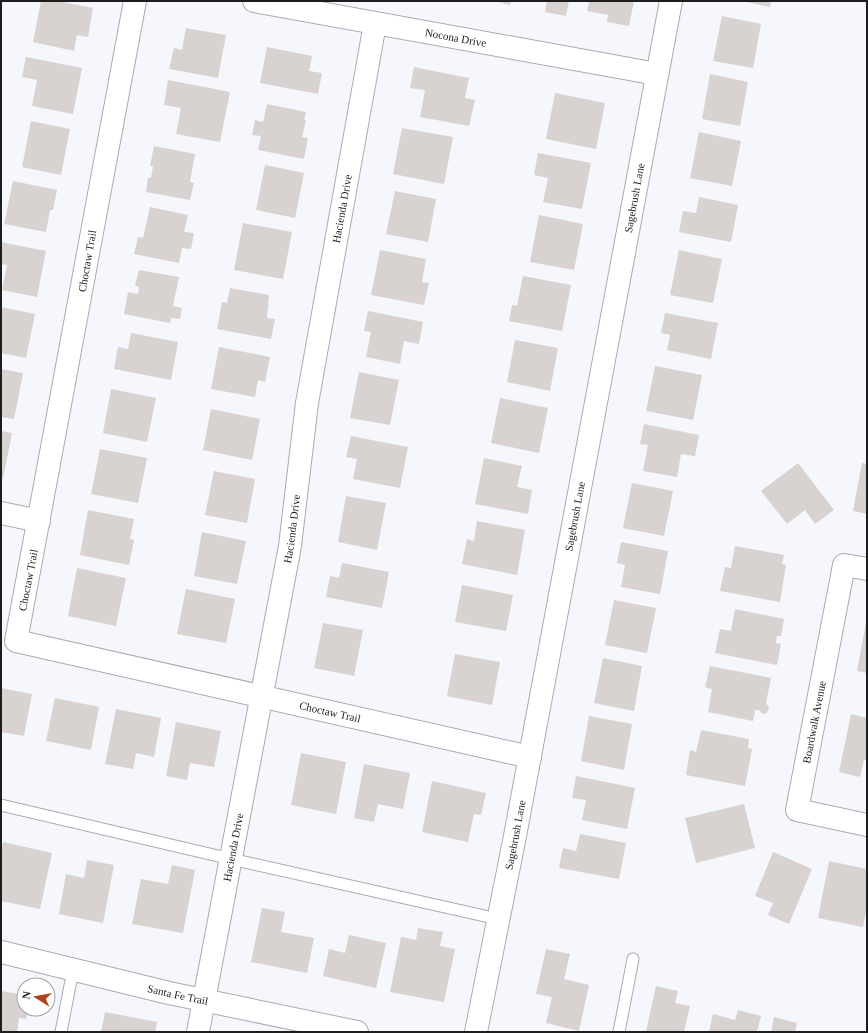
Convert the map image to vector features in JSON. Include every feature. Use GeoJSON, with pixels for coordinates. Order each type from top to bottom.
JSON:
{"type":"FeatureCollection","features":[{"type":"Feature","properties":{"kind":"street","name":"Choctaw Trail"},"geometry":{"type":"LineString","coordinates":[[135,1],[16,641],[530,757]]}},
{"type":"Feature","properties":{"kind":"street","name":"Nocona Drive"},"geometry":{"type":"LineString","coordinates":[[254,1],[657,74]]}},
{"type":"Feature","properties":{"kind":"street","name":"Sagebrush Lane"},"geometry":{"type":"LineString","coordinates":[[476,1032],[530,757],[671,1]]}},
{"type":"Feature","properties":{"kind":"street","name":"Hacienda Drive"},"geometry":{"type":"LineString","coordinates":[[198,1032],[290,546],[307,403],[375,24]]}},
{"type":"Feature","properties":{"kind":"street"},"geometry":{"type":"LineString","coordinates":[[1,513],[39,521]]}},
{"type":"Feature","properties":{"kind":"street","name":"Boardwalk Avenue"},"geometry":{"type":"LineString","coordinates":[[867,569],[844,565],[797,810],[867,825]]}},
{"type":"Feature","properties":{"kind":"street","name":"Santa Fe Trail"},"geometry":{"type":"LineString","coordinates":[[1,952],[169,993],[334,1030],[357,1032]]}},
{"type":"Feature","properties":{"kind":"lane"},"geometry":{"type":"LineString","coordinates":[[1,805],[231,859],[498,919]]}},
{"type":"Feature","properties":{"kind":"lane"},"geometry":{"type":"LineString","coordinates":[[619,1032],[633,959]]}},
{"type":"Feature","properties":{"kind":"lane"},"geometry":{"type":"LineString","coordinates":[[61,1032],[73,970]]}},
{"type":"Feature","properties":{"kind":"building"},"geometry":{"type":"Polygon","coordinates":[[[41,1],[57,1],[93,8],[88,37],[77,35],[74,51],[33,42],[41,1]]]}},
{"type":"Feature","properties":{"kind":"building"},"geometry":{"type":"Polygon","coordinates":[[[494,1],[511,1],[510,5],[494,1]]]}},
{"type":"Feature","properties":{"kind":"building"},"geometry":{"type":"Polygon","coordinates":[[[547,1],[569,1],[566,16],[545,12],[547,1]]]}},
{"type":"Feature","properties":{"kind":"building"},"geometry":{"type":"Polygon","coordinates":[[[589,1],[634,1],[629,26],[607,22],[608,15],[587,11],[589,1]]]}},
{"type":"Feature","properties":{"kind":"building"},"geometry":{"type":"Polygon","coordinates":[[[741,1],[771,1],[770,7],[741,1]]]}},
{"type":"Feature","properties":{"kind":"building"},"geometry":{"type":"Polygon","coordinates":[[[722,16],[761,24],[753,68],[713,61],[722,16]]]}},
{"type":"Feature","properties":{"kind":"building"},"geometry":{"type":"Polygon","coordinates":[[[186,28],[226,35],[218,78],[169,69],[174,48],[182,50],[186,28]]]}},
{"type":"Feature","properties":{"kind":"building"},"geometry":{"type":"Polygon","coordinates":[[[267,47],[312,56],[309,71],[322,73],[318,94],[260,83],[267,47]]]}},
{"type":"Feature","properties":{"kind":"building"},"geometry":{"type":"Polygon","coordinates":[[[26,57],[82,68],[73,114],[32,106],[37,80],[22,77],[26,57]]]}},
{"type":"Feature","properties":{"kind":"building"},"geometry":{"type":"Polygon","coordinates":[[[414,67],[469,78],[465,98],[475,100],[469,126],[420,117],[425,90],[410,88],[414,67]]]}},
{"type":"Feature","properties":{"kind":"building"},"geometry":{"type":"Polygon","coordinates":[[[710,74],[748,82],[740,126],[702,119],[710,74]]]}},
{"type":"Feature","properties":{"kind":"building"},"geometry":{"type":"Polygon","coordinates":[[[168,80],[230,92],[220,142],[176,134],[181,108],[164,105],[168,80]]]}},
{"type":"Feature","properties":{"kind":"building"},"geometry":{"type":"Polygon","coordinates":[[[555,93],[605,103],[596,149],[546,139],[555,93]]]}},
{"type":"Feature","properties":{"kind":"building"},"geometry":{"type":"Polygon","coordinates":[[[267,104],[306,112],[304,120],[306,120],[302,137],[308,138],[304,159],[258,150],[261,136],[252,135],[255,120],[263,122],[267,104]]]}},
{"type":"Feature","properties":{"kind":"building"},"geometry":{"type":"Polygon","coordinates":[[[31,121],[70,129],[61,175],[22,167],[31,121]]]}},
{"type":"Feature","properties":{"kind":"building"},"geometry":{"type":"Polygon","coordinates":[[[402,128],[453,137],[444,184],[393,174],[402,128]]]}},
{"type":"Feature","properties":{"kind":"building"},"geometry":{"type":"Polygon","coordinates":[[[699,132],[741,141],[732,186],[690,178],[699,132]]]}},
{"type":"Feature","properties":{"kind":"building"},"geometry":{"type":"Polygon","coordinates":[[[154,146],[195,154],[190,182],[194,183],[190,200],[146,192],[148,178],[151,178],[153,166],[150,166],[154,146]]]}},
{"type":"Feature","properties":{"kind":"building"},"geometry":{"type":"Polygon","coordinates":[[[538,153],[591,163],[582,209],[543,202],[548,178],[534,175],[538,153]]]}},
{"type":"Feature","properties":{"kind":"building"},"geometry":{"type":"Polygon","coordinates":[[[265,165],[304,173],[295,218],[256,210],[265,165]]]}},
{"type":"Feature","properties":{"kind":"building"},"geometry":{"type":"Polygon","coordinates":[[[13,181],[57,190],[53,210],[50,210],[46,232],[4,224],[13,181]]]}},
{"type":"Feature","properties":{"kind":"building"},"geometry":{"type":"Polygon","coordinates":[[[395,191],[436,199],[428,242],[386,234],[395,191]]]}},
{"type":"Feature","properties":{"kind":"building"},"geometry":{"type":"Polygon","coordinates":[[[699,197],[738,205],[731,242],[679,232],[683,211],[696,213],[699,197]]]}},
{"type":"Feature","properties":{"kind":"building"},"geometry":{"type":"Polygon","coordinates":[[[150,207],[188,215],[184,232],[194,233],[191,249],[182,248],[179,263],[134,254],[138,237],[143,238],[150,207]]]}},
{"type":"Feature","properties":{"kind":"building"},"geometry":{"type":"Polygon","coordinates":[[[539,215],[583,224],[574,270],[530,262],[539,215]]]}},
{"type":"Feature","properties":{"kind":"building"},"geometry":{"type":"Polygon","coordinates":[[[243,223],[292,232],[283,279],[234,270],[243,223]]]}},
{"type":"Feature","properties":{"kind":"building"},"geometry":{"type":"Polygon","coordinates":[[[1,242],[46,251],[37,297],[2,290],[7,265],[1,264],[1,242]]]}},
{"type":"Feature","properties":{"kind":"building"},"geometry":{"type":"Polygon","coordinates":[[[380,250],[426,259],[422,282],[429,283],[424,305],[371,295],[380,250]]]}},
{"type":"Feature","properties":{"kind":"building"},"geometry":{"type":"Polygon","coordinates":[[[679,250],[722,259],[713,303],[670,295],[679,250]]]}},
{"type":"Feature","properties":{"kind":"building"},"geometry":{"type":"Polygon","coordinates":[[[139,270],[179,277],[173,306],[182,308],[180,319],[171,318],[170,323],[124,314],[128,292],[138,294],[139,287],[135,286],[139,270]]]}},
{"type":"Feature","properties":{"kind":"building"},"geometry":{"type":"Polygon","coordinates":[[[523,276],[571,285],[562,331],[509,321],[512,305],[517,306],[523,276]]]}},
{"type":"Feature","properties":{"kind":"building"},"geometry":{"type":"Polygon","coordinates":[[[230,288],[269,295],[267,318],[275,319],[271,339],[217,329],[222,302],[227,303],[230,288]]]}},
{"type":"Feature","properties":{"kind":"building"},"geometry":{"type":"Polygon","coordinates":[[[1,307],[35,314],[26,358],[1,353],[1,307]]]}},
{"type":"Feature","properties":{"kind":"building"},"geometry":{"type":"Polygon","coordinates":[[[368,311],[423,322],[419,344],[404,341],[400,364],[366,357],[371,332],[364,331],[368,311]]]}},
{"type":"Feature","properties":{"kind":"building"},"geometry":{"type":"Polygon","coordinates":[[[665,313],[718,323],[711,359],[667,350],[670,335],[661,333],[665,313]]]}},
{"type":"Feature","properties":{"kind":"building"},"geometry":{"type":"Polygon","coordinates":[[[131,333],[178,342],[171,380],[114,369],[118,347],[128,349],[131,333]]]}},
{"type":"Feature","properties":{"kind":"building"},"geometry":{"type":"Polygon","coordinates":[[[515,340],[558,348],[550,391],[507,382],[515,340]]]}},
{"type":"Feature","properties":{"kind":"building"},"geometry":{"type":"Polygon","coordinates":[[[219,347],[270,357],[265,382],[258,380],[255,397],[211,389],[219,347]]]}},
{"type":"Feature","properties":{"kind":"building"},"geometry":{"type":"Polygon","coordinates":[[[655,366],[702,375],[693,420],[646,411],[655,366]]]}},
{"type":"Feature","properties":{"kind":"building"},"geometry":{"type":"Polygon","coordinates":[[[1,369],[23,373],[14,419],[1,417],[1,369]]]}},
{"type":"Feature","properties":{"kind":"building"},"geometry":{"type":"Polygon","coordinates":[[[359,372],[399,380],[390,425],[350,418],[359,372]]]}},
{"type":"Feature","properties":{"kind":"building"},"geometry":{"type":"Polygon","coordinates":[[[111,389],[156,398],[147,442],[103,433],[111,389]]]}},
{"type":"Feature","properties":{"kind":"building"},"geometry":{"type":"Polygon","coordinates":[[[500,398],[548,408],[539,453],[491,443],[500,398]]]}},
{"type":"Feature","properties":{"kind":"building"},"geometry":{"type":"Polygon","coordinates":[[[211,409],[260,419],[252,460],[203,450],[211,409]]]}},
{"type":"Feature","properties":{"kind":"building"},"geometry":{"type":"Polygon","coordinates":[[[644,424],[699,435],[695,456],[681,454],[677,477],[643,471],[648,445],[640,444],[644,424]]]}},
{"type":"Feature","properties":{"kind":"building"},"geometry":{"type":"Polygon","coordinates":[[[1,431],[12,433],[3,479],[1,479],[1,431]]]}},
{"type":"Feature","properties":{"kind":"building"},"geometry":{"type":"Polygon","coordinates":[[[351,436],[408,447],[400,488],[353,479],[357,459],[346,457],[351,436]]]}},
{"type":"Feature","properties":{"kind":"building"},"geometry":{"type":"Polygon","coordinates":[[[100,449],[147,458],[138,503],[91,494],[100,449]]]}},
{"type":"Feature","properties":{"kind":"building"},"geometry":{"type":"Polygon","coordinates":[[[484,458],[522,466],[517,487],[532,490],[528,514],[475,504],[484,458]]]}},
{"type":"Feature","properties":{"kind":"building"},"geometry":{"type":"Polygon","coordinates":[[[798,463],[834,510],[815,524],[805,510],[787,524],[761,491],[798,463]]]}},
{"type":"Feature","properties":{"kind":"building"},"geometry":{"type":"Polygon","coordinates":[[[862,463],[867,464],[867,514],[853,511],[862,463]]]}},
{"type":"Feature","properties":{"kind":"building"},"geometry":{"type":"Polygon","coordinates":[[[214,471],[255,479],[247,523],[205,515],[214,471]]]}},
{"type":"Feature","properties":{"kind":"building"},"geometry":{"type":"Polygon","coordinates":[[[632,483],[673,491],[664,536],[623,528],[632,483]]]}},
{"type":"Feature","properties":{"kind":"building"},"geometry":{"type":"Polygon","coordinates":[[[346,496],[386,503],[377,550],[338,542],[346,496]]]}},
{"type":"Feature","properties":{"kind":"building"},"geometry":{"type":"Polygon","coordinates":[[[88,510],[134,519],[130,539],[134,540],[129,565],[80,555],[88,510]]]}},
{"type":"Feature","properties":{"kind":"building"},"geometry":{"type":"Polygon","coordinates":[[[477,521],[525,530],[517,575],[462,564],[467,539],[474,541],[477,521]]]}},
{"type":"Feature","properties":{"kind":"building"},"geometry":{"type":"Polygon","coordinates":[[[202,532],[246,541],[237,584],[194,576],[202,532]]]}},
{"type":"Feature","properties":{"kind":"building"},"geometry":{"type":"Polygon","coordinates":[[[621,542],[668,551],[660,594],[621,587],[625,565],[617,563],[621,542]]]}},
{"type":"Feature","properties":{"kind":"building"},"geometry":{"type":"Polygon","coordinates":[[[735,546],[784,555],[782,564],[786,565],[780,602],[720,591],[725,567],[731,568],[735,546]]]}},
{"type":"Feature","properties":{"kind":"building"},"geometry":{"type":"Polygon","coordinates":[[[342,563],[389,572],[382,608],[326,597],[330,576],[339,578],[342,563]]]}},
{"type":"Feature","properties":{"kind":"building"},"geometry":{"type":"Polygon","coordinates":[[[77,568],[126,578],[116,626],[68,616],[77,568]]]}},
{"type":"Feature","properties":{"kind":"building"},"geometry":{"type":"Polygon","coordinates":[[[462,585],[513,595],[506,631],[455,622],[462,585]]]}},
{"type":"Feature","properties":{"kind":"building"},"geometry":{"type":"Polygon","coordinates":[[[186,589],[235,599],[226,643],[177,634],[186,589]]]}},
{"type":"Feature","properties":{"kind":"building"},"geometry":{"type":"Polygon","coordinates":[[[614,600],[656,608],[647,653],[605,645],[614,600]]]}},
{"type":"Feature","properties":{"kind":"building"},"geometry":{"type":"Polygon","coordinates":[[[735,609],[784,619],[781,636],[777,636],[776,643],[781,644],[777,665],[715,653],[720,629],[731,631],[735,609]]]}},
{"type":"Feature","properties":{"kind":"building"},"geometry":{"type":"Polygon","coordinates":[[[867,622],[867,673],[857,671],[867,622]]]}},
{"type":"Feature","properties":{"kind":"building"},"geometry":{"type":"Polygon","coordinates":[[[323,623],[363,630],[354,676],[314,668],[323,623]]]}},
{"type":"Feature","properties":{"kind":"building"},"geometry":{"type":"Polygon","coordinates":[[[455,654],[500,662],[492,705],[447,696],[455,654]]]}},
{"type":"Feature","properties":{"kind":"building"},"geometry":{"type":"Polygon","coordinates":[[[603,658],[642,666],[634,711],[594,703],[603,658]]]}},
{"type":"Feature","properties":{"kind":"building"},"geometry":{"type":"Polygon","coordinates":[[[710,666],[771,678],[766,703],[769,707],[767,713],[763,714],[759,710],[755,710],[753,721],[708,712],[712,689],[705,687],[710,666]]]}},
{"type":"Feature","properties":{"kind":"building"},"geometry":{"type":"Polygon","coordinates":[[[1,688],[32,694],[24,736],[1,732],[1,688]]]}},
{"type":"Feature","properties":{"kind":"building"},"geometry":{"type":"Polygon","coordinates":[[[55,698],[99,707],[91,750],[46,741],[55,698]]]}},
{"type":"Feature","properties":{"kind":"building"},"geometry":{"type":"Polygon","coordinates":[[[116,709],[161,718],[154,757],[136,753],[133,769],[105,764],[116,709]]]}},
{"type":"Feature","properties":{"kind":"building"},"geometry":{"type":"Polygon","coordinates":[[[851,714],[867,718],[867,760],[864,760],[860,777],[839,772],[851,714]]]}},
{"type":"Feature","properties":{"kind":"building"},"geometry":{"type":"Polygon","coordinates":[[[589,716],[632,724],[624,770],[581,761],[589,716]]]}},
{"type":"Feature","properties":{"kind":"building"},"geometry":{"type":"Polygon","coordinates":[[[176,722],[221,731],[214,767],[190,763],[187,780],[166,776],[176,722]]]}},
{"type":"Feature","properties":{"kind":"building"},"geometry":{"type":"Polygon","coordinates":[[[701,730],[749,739],[748,748],[752,749],[745,786],[686,775],[690,750],[696,752],[701,730]]]}},
{"type":"Feature","properties":{"kind":"building"},"geometry":{"type":"Polygon","coordinates":[[[301,753],[346,762],[336,814],[291,805],[301,753]]]}},
{"type":"Feature","properties":{"kind":"building"},"geometry":{"type":"Polygon","coordinates":[[[364,764],[410,773],[403,809],[378,804],[374,822],[354,818],[364,764]]]}},
{"type":"Feature","properties":{"kind":"building"},"geometry":{"type":"Polygon","coordinates":[[[576,776],[635,788],[627,829],[582,820],[586,800],[572,798],[576,776]]]}},
{"type":"Feature","properties":{"kind":"building"},"geometry":{"type":"Polygon","coordinates":[[[432,781],[486,793],[481,815],[474,814],[468,842],[422,832],[432,781]]]}},
{"type":"Feature","properties":{"kind":"building"},"geometry":{"type":"Polygon","coordinates":[[[744,804],[755,848],[696,863],[685,818],[744,804]]]}},
{"type":"Feature","properties":{"kind":"building"},"geometry":{"type":"Polygon","coordinates":[[[580,834],[626,843],[619,879],[559,868],[563,848],[576,851],[580,834]]]}},
{"type":"Feature","properties":{"kind":"building"},"geometry":{"type":"Polygon","coordinates":[[[3,842],[52,853],[40,909],[1,901],[1,853],[3,842]]]}},
{"type":"Feature","properties":{"kind":"building"},"geometry":{"type":"Polygon","coordinates":[[[773,852],[812,869],[789,924],[768,915],[773,903],[755,896],[773,852]]]}},
{"type":"Feature","properties":{"kind":"building"},"geometry":{"type":"Polygon","coordinates":[[[87,860],[114,865],[103,923],[59,914],[66,874],[84,878],[87,860]]]}},
{"type":"Feature","properties":{"kind":"building"},"geometry":{"type":"Polygon","coordinates":[[[829,861],[867,869],[867,908],[863,927],[818,918],[829,861]]]}},
{"type":"Feature","properties":{"kind":"building"},"geometry":{"type":"Polygon","coordinates":[[[172,865],[195,870],[183,933],[132,924],[141,879],[168,884],[172,865]]]}},
{"type":"Feature","properties":{"kind":"building"},"geometry":{"type":"Polygon","coordinates":[[[262,908],[285,912],[281,932],[314,938],[307,973],[251,962],[262,908]]]}},
{"type":"Feature","properties":{"kind":"building"},"geometry":{"type":"Polygon","coordinates":[[[418,928],[443,932],[440,946],[455,949],[444,1002],[390,992],[401,937],[416,940],[418,928]]]}},
{"type":"Feature","properties":{"kind":"building"},"geometry":{"type":"Polygon","coordinates":[[[349,935],[386,943],[376,988],[323,976],[329,949],[345,953],[349,935]]]}},
{"type":"Feature","properties":{"kind":"building"},"geometry":{"type":"Polygon","coordinates":[[[546,949],[570,954],[564,979],[589,985],[579,1031],[546,1023],[552,997],[536,994],[546,949]]]}},
{"type":"Feature","properties":{"kind":"building"},"geometry":{"type":"Polygon","coordinates":[[[656,986],[678,991],[675,1003],[690,1006],[684,1032],[646,1032],[656,986]]]}},
{"type":"Feature","properties":{"kind":"building"},"geometry":{"type":"Polygon","coordinates":[[[1,991],[16,994],[16,1017],[26,1017],[26,1019],[19,1018],[17,1032],[1,1032],[1,991]]]}},
{"type":"Feature","properties":{"kind":"building"},"geometry":{"type":"Polygon","coordinates":[[[738,1010],[761,1016],[757,1032],[709,1032],[713,1014],[735,1020],[738,1010]]]}},
{"type":"Feature","properties":{"kind":"building"},"geometry":{"type":"Polygon","coordinates":[[[105,1012],[157,1022],[155,1032],[101,1032],[105,1012]]]}},
{"type":"Feature","properties":{"kind":"building"},"geometry":{"type":"Polygon","coordinates":[[[774,1017],[797,1023],[795,1032],[771,1032],[774,1017]]]}}]}
